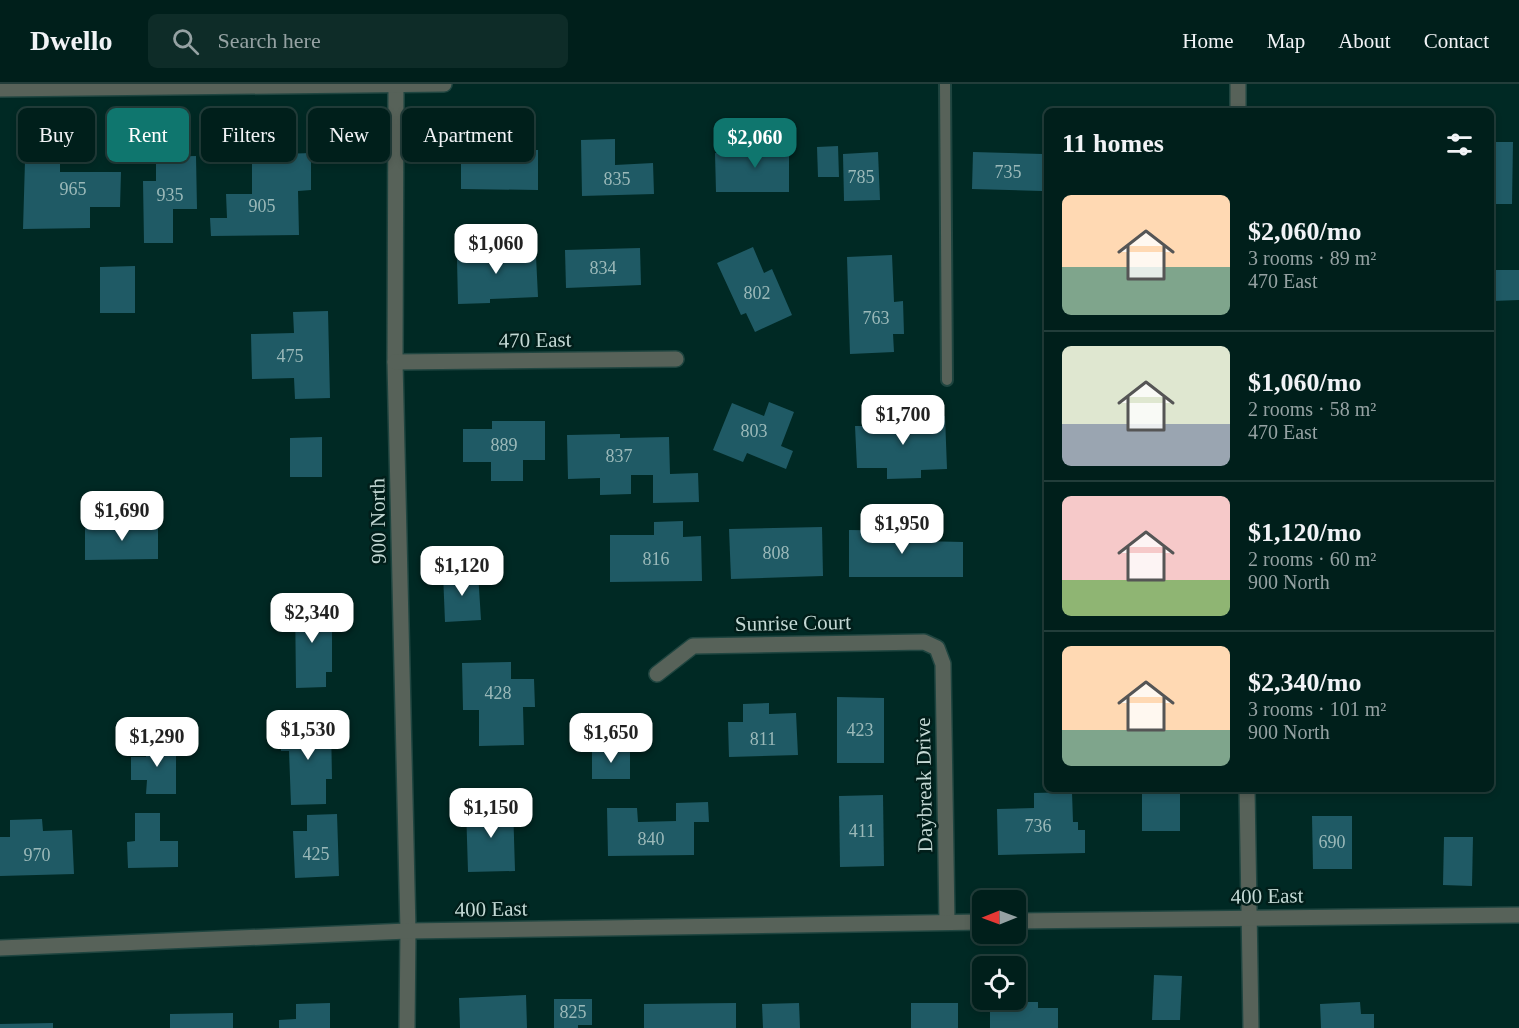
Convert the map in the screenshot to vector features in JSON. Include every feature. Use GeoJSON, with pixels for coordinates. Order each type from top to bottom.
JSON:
{"type":"FeatureCollection","features":[{"type":"Feature","properties":{"kind":"street","name":"900 North"},"geometry":{"type":"LineString","coordinates":[[396,84],[396,362],[408,931],[407,1028]]}},
{"type":"Feature","properties":{"kind":"street"},"geometry":{"type":"LineString","coordinates":[[0,89],[444,84]]}},
{"type":"Feature","properties":{"kind":"street"},"geometry":{"type":"LineString","coordinates":[[1238,84],[1238,108]]}},
{"type":"Feature","properties":{"kind":"street","name":"470 East"},"geometry":{"type":"LineString","coordinates":[[396,362],[676,359]]}},
{"type":"Feature","properties":{"kind":"street","name":"Sunrise Court"},"geometry":{"type":"LineString","coordinates":[[657,674],[693,646],[924,642],[937,648]]}},
{"type":"Feature","properties":{"kind":"street","name":"Daybreak Drive"},"geometry":{"type":"LineString","coordinates":[[937,648],[943,664],[947,922]]}},
{"type":"Feature","properties":{"kind":"street"},"geometry":{"type":"LineString","coordinates":[[1247,792],[1251,1028]]}},
{"type":"Feature","properties":{"kind":"street","name":"400 East"},"geometry":{"type":"LineString","coordinates":[[1026,921],[1519,915]]}},
{"type":"Feature","properties":{"kind":"street","name":"400 East"},"geometry":{"type":"LineString","coordinates":[[0,948],[408,931],[972,922]]}},
{"type":"Feature","properties":{"kind":"lane"},"geometry":{"type":"LineString","coordinates":[[945,84],[947,380]]}},
{"type":"Feature","properties":{"kind":"building"},"geometry":{"type":"Polygon","coordinates":[[[615,139],[615,165],[653,163],[654,194],[582,196],[581,140],[615,139]]]}},
{"type":"Feature","properties":{"kind":"building"},"geometry":{"type":"Polygon","coordinates":[[[761,140],[789,140],[789,192],[716,192],[715,153],[762,152],[761,140]]]}},
{"type":"Feature","properties":{"kind":"building"},"geometry":{"type":"Polygon","coordinates":[[[1494,142],[1513,142],[1512,204],[1494,204],[1494,142]]]}},
{"type":"Feature","properties":{"kind":"building"},"geometry":{"type":"Polygon","coordinates":[[[838,146],[839,177],[818,177],[817,147],[838,146]]]}},
{"type":"Feature","properties":{"kind":"building"},"geometry":{"type":"Polygon","coordinates":[[[534,150],[538,150],[538,190],[461,189],[461,162],[534,162],[534,150]]]}},
{"type":"Feature","properties":{"kind":"building"},"geometry":{"type":"Polygon","coordinates":[[[878,152],[880,200],[844,201],[843,154],[878,152]]]}},
{"type":"Feature","properties":{"kind":"building"},"geometry":{"type":"Polygon","coordinates":[[[973,152],[1043,154],[1042,191],[972,189],[973,152]]]}},
{"type":"Feature","properties":{"kind":"building"},"geometry":{"type":"Polygon","coordinates":[[[308,153],[308,162],[311,162],[311,190],[298,191],[299,235],[211,236],[210,218],[227,218],[226,194],[252,194],[252,162],[296,162],[296,154],[308,153]]]}},
{"type":"Feature","properties":{"kind":"building"},"geometry":{"type":"Polygon","coordinates":[[[189,156],[196,156],[197,209],[173,209],[173,243],[144,243],[143,181],[156,181],[156,162],[189,162],[189,156]]]}},
{"type":"Feature","properties":{"kind":"building"},"geometry":{"type":"Polygon","coordinates":[[[25,162],[60,162],[60,172],[121,172],[120,207],[90,207],[90,228],[23,229],[25,162]]]}},
{"type":"Feature","properties":{"kind":"building"},"geometry":{"type":"Polygon","coordinates":[[[509,241],[509,257],[536,256],[538,297],[490,299],[490,303],[458,304],[457,259],[478,259],[477,242],[509,241]]]}},
{"type":"Feature","properties":{"kind":"building"},"geometry":{"type":"Polygon","coordinates":[[[753,247],[764,273],[772,269],[792,315],[755,332],[746,313],[741,315],[717,263],[753,247]]]}},
{"type":"Feature","properties":{"kind":"building"},"geometry":{"type":"Polygon","coordinates":[[[640,248],[641,285],[566,288],[565,250],[640,248]]]}},
{"type":"Feature","properties":{"kind":"building"},"geometry":{"type":"Polygon","coordinates":[[[892,255],[894,302],[903,301],[904,334],[893,334],[894,352],[850,354],[847,257],[892,255]]]}},
{"type":"Feature","properties":{"kind":"building"},"geometry":{"type":"Polygon","coordinates":[[[135,266],[135,313],[100,313],[100,267],[135,266]]]}},
{"type":"Feature","properties":{"kind":"building"},"geometry":{"type":"Polygon","coordinates":[[[1494,270],[1519,270],[1519,300],[1494,301],[1494,270]]]}},
{"type":"Feature","properties":{"kind":"building"},"geometry":{"type":"Polygon","coordinates":[[[328,311],[330,398],[295,399],[294,378],[252,379],[251,334],[294,333],[293,312],[328,311]]]}},
{"type":"Feature","properties":{"kind":"building"},"geometry":{"type":"Polygon","coordinates":[[[769,402],[794,412],[781,446],[793,451],[786,469],[747,453],[743,462],[713,450],[732,403],[764,416],[769,402]]]}},
{"type":"Feature","properties":{"kind":"building"},"geometry":{"type":"Polygon","coordinates":[[[945,416],[947,469],[921,470],[921,478],[887,479],[887,468],[857,468],[855,426],[887,426],[886,417],[945,416]]]}},
{"type":"Feature","properties":{"kind":"building"},"geometry":{"type":"Polygon","coordinates":[[[492,421],[545,421],[545,460],[523,460],[523,481],[491,481],[491,462],[463,462],[463,429],[492,429],[492,421]]]}},
{"type":"Feature","properties":{"kind":"building"},"geometry":{"type":"Polygon","coordinates":[[[620,434],[620,438],[669,437],[670,474],[698,473],[699,502],[653,503],[653,475],[631,475],[631,494],[600,495],[600,478],[568,479],[567,435],[620,434]]]}},
{"type":"Feature","properties":{"kind":"building"},"geometry":{"type":"Polygon","coordinates":[[[322,437],[322,477],[290,477],[290,438],[322,437]]]}},
{"type":"Feature","properties":{"kind":"building"},"geometry":{"type":"Polygon","coordinates":[[[683,521],[683,537],[701,536],[702,581],[610,582],[610,535],[654,535],[654,522],[683,521]]]}},
{"type":"Feature","properties":{"kind":"building"},"geometry":{"type":"Polygon","coordinates":[[[158,524],[158,559],[85,560],[85,526],[158,524]]]}},
{"type":"Feature","properties":{"kind":"building"},"geometry":{"type":"Polygon","coordinates":[[[822,527],[823,576],[731,579],[729,529],[822,527]]]}},
{"type":"Feature","properties":{"kind":"building"},"geometry":{"type":"Polygon","coordinates":[[[849,530],[921,531],[921,541],[963,542],[963,577],[849,577],[849,530]]]}},
{"type":"Feature","properties":{"kind":"building"},"geometry":{"type":"Polygon","coordinates":[[[478,572],[481,620],[445,622],[443,573],[478,572]]]}},
{"type":"Feature","properties":{"kind":"building"},"geometry":{"type":"Polygon","coordinates":[[[295,597],[322,597],[322,625],[332,625],[332,672],[326,672],[326,687],[296,688],[295,597]]]}},
{"type":"Feature","properties":{"kind":"building"},"geometry":{"type":"Polygon","coordinates":[[[511,662],[511,679],[534,679],[535,707],[523,707],[524,745],[479,746],[479,710],[463,710],[462,663],[511,662]]]}},
{"type":"Feature","properties":{"kind":"building"},"geometry":{"type":"Polygon","coordinates":[[[837,697],[884,698],[884,763],[837,763],[837,697]]]}},
{"type":"Feature","properties":{"kind":"building"},"geometry":{"type":"Polygon","coordinates":[[[769,703],[769,714],[796,713],[798,755],[729,757],[728,722],[743,722],[743,704],[769,703]]]}},
{"type":"Feature","properties":{"kind":"building"},"geometry":{"type":"Polygon","coordinates":[[[592,723],[617,723],[617,747],[592,747],[592,723]]]}},
{"type":"Feature","properties":{"kind":"building"},"geometry":{"type":"Polygon","coordinates":[[[331,724],[332,779],[326,779],[326,804],[291,805],[289,751],[281,751],[280,725],[331,724]]]}},
{"type":"Feature","properties":{"kind":"building"},"geometry":{"type":"Polygon","coordinates":[[[145,742],[176,742],[176,794],[146,794],[147,780],[131,780],[131,757],[146,757],[145,742]]]}},
{"type":"Feature","properties":{"kind":"building"},"geometry":{"type":"Polygon","coordinates":[[[592,749],[630,749],[630,779],[592,779],[592,749]]]}},
{"type":"Feature","properties":{"kind":"building"},"geometry":{"type":"Polygon","coordinates":[[[1072,792],[1073,822],[1078,822],[1078,830],[1085,830],[1085,853],[998,855],[997,809],[1034,808],[1034,793],[1072,792]]]}},
{"type":"Feature","properties":{"kind":"building"},"geometry":{"type":"Polygon","coordinates":[[[1142,792],[1180,792],[1180,831],[1142,831],[1142,792]]]}},
{"type":"Feature","properties":{"kind":"building"},"geometry":{"type":"Polygon","coordinates":[[[883,795],[884,866],[840,867],[839,796],[883,795]]]}},
{"type":"Feature","properties":{"kind":"building"},"geometry":{"type":"Polygon","coordinates":[[[708,802],[709,822],[694,822],[694,855],[608,856],[607,808],[637,808],[638,822],[676,821],[676,803],[708,802]]]}},
{"type":"Feature","properties":{"kind":"building"},"geometry":{"type":"Polygon","coordinates":[[[513,805],[515,871],[468,872],[466,807],[513,805]]]}},
{"type":"Feature","properties":{"kind":"building"},"geometry":{"type":"Polygon","coordinates":[[[135,813],[160,813],[160,841],[178,841],[178,867],[128,868],[127,842],[135,841],[135,813]]]}},
{"type":"Feature","properties":{"kind":"building"},"geometry":{"type":"Polygon","coordinates":[[[337,814],[339,876],[295,878],[293,831],[307,831],[307,815],[337,814]]]}},
{"type":"Feature","properties":{"kind":"building"},"geometry":{"type":"Polygon","coordinates":[[[1312,816],[1352,816],[1352,869],[1313,869],[1312,816]]]}},
{"type":"Feature","properties":{"kind":"building"},"geometry":{"type":"Polygon","coordinates":[[[42,819],[43,831],[72,830],[74,874],[0,876],[0,837],[10,837],[10,820],[42,819]]]}},
{"type":"Feature","properties":{"kind":"building"},"geometry":{"type":"Polygon","coordinates":[[[1444,837],[1473,837],[1472,886],[1443,885],[1444,837]]]}},
{"type":"Feature","properties":{"kind":"building"},"geometry":{"type":"Polygon","coordinates":[[[1154,975],[1182,976],[1180,1020],[1152,1020],[1154,975]]]}},
{"type":"Feature","properties":{"kind":"building"},"geometry":{"type":"Polygon","coordinates":[[[526,995],[527,1028],[460,1028],[459,998],[526,995]]]}},
{"type":"Feature","properties":{"kind":"building"},"geometry":{"type":"Polygon","coordinates":[[[554,999],[592,999],[592,1025],[578,1025],[578,1028],[554,1028],[554,999]]]}},
{"type":"Feature","properties":{"kind":"building"},"geometry":{"type":"Polygon","coordinates":[[[1026,1002],[1038,1002],[1038,1008],[1058,1008],[1058,1028],[990,1028],[990,1010],[1026,1010],[1026,1002]]]}},
{"type":"Feature","properties":{"kind":"building"},"geometry":{"type":"Polygon","coordinates":[[[1360,1002],[1361,1014],[1374,1014],[1374,1028],[1321,1028],[1320,1004],[1360,1002]]]}},
{"type":"Feature","properties":{"kind":"building"},"geometry":{"type":"Polygon","coordinates":[[[330,1003],[330,1028],[279,1028],[279,1020],[296,1019],[296,1004],[330,1003]]]}},
{"type":"Feature","properties":{"kind":"building"},"geometry":{"type":"Polygon","coordinates":[[[736,1003],[736,1028],[644,1028],[644,1004],[736,1003]]]}},
{"type":"Feature","properties":{"kind":"building"},"geometry":{"type":"Polygon","coordinates":[[[799,1003],[800,1028],[763,1028],[762,1004],[799,1003]]]}},
{"type":"Feature","properties":{"kind":"building"},"geometry":{"type":"Polygon","coordinates":[[[911,1003],[958,1003],[958,1028],[911,1028],[911,1003]]]}},
{"type":"Feature","properties":{"kind":"building"},"geometry":{"type":"Polygon","coordinates":[[[233,1013],[233,1028],[170,1028],[170,1014],[233,1013]]]}},
{"type":"Feature","properties":{"kind":"building"},"geometry":{"type":"Polygon","coordinates":[[[53,1023],[53,1028],[0,1028],[0,1024],[53,1023]]]}}]}
